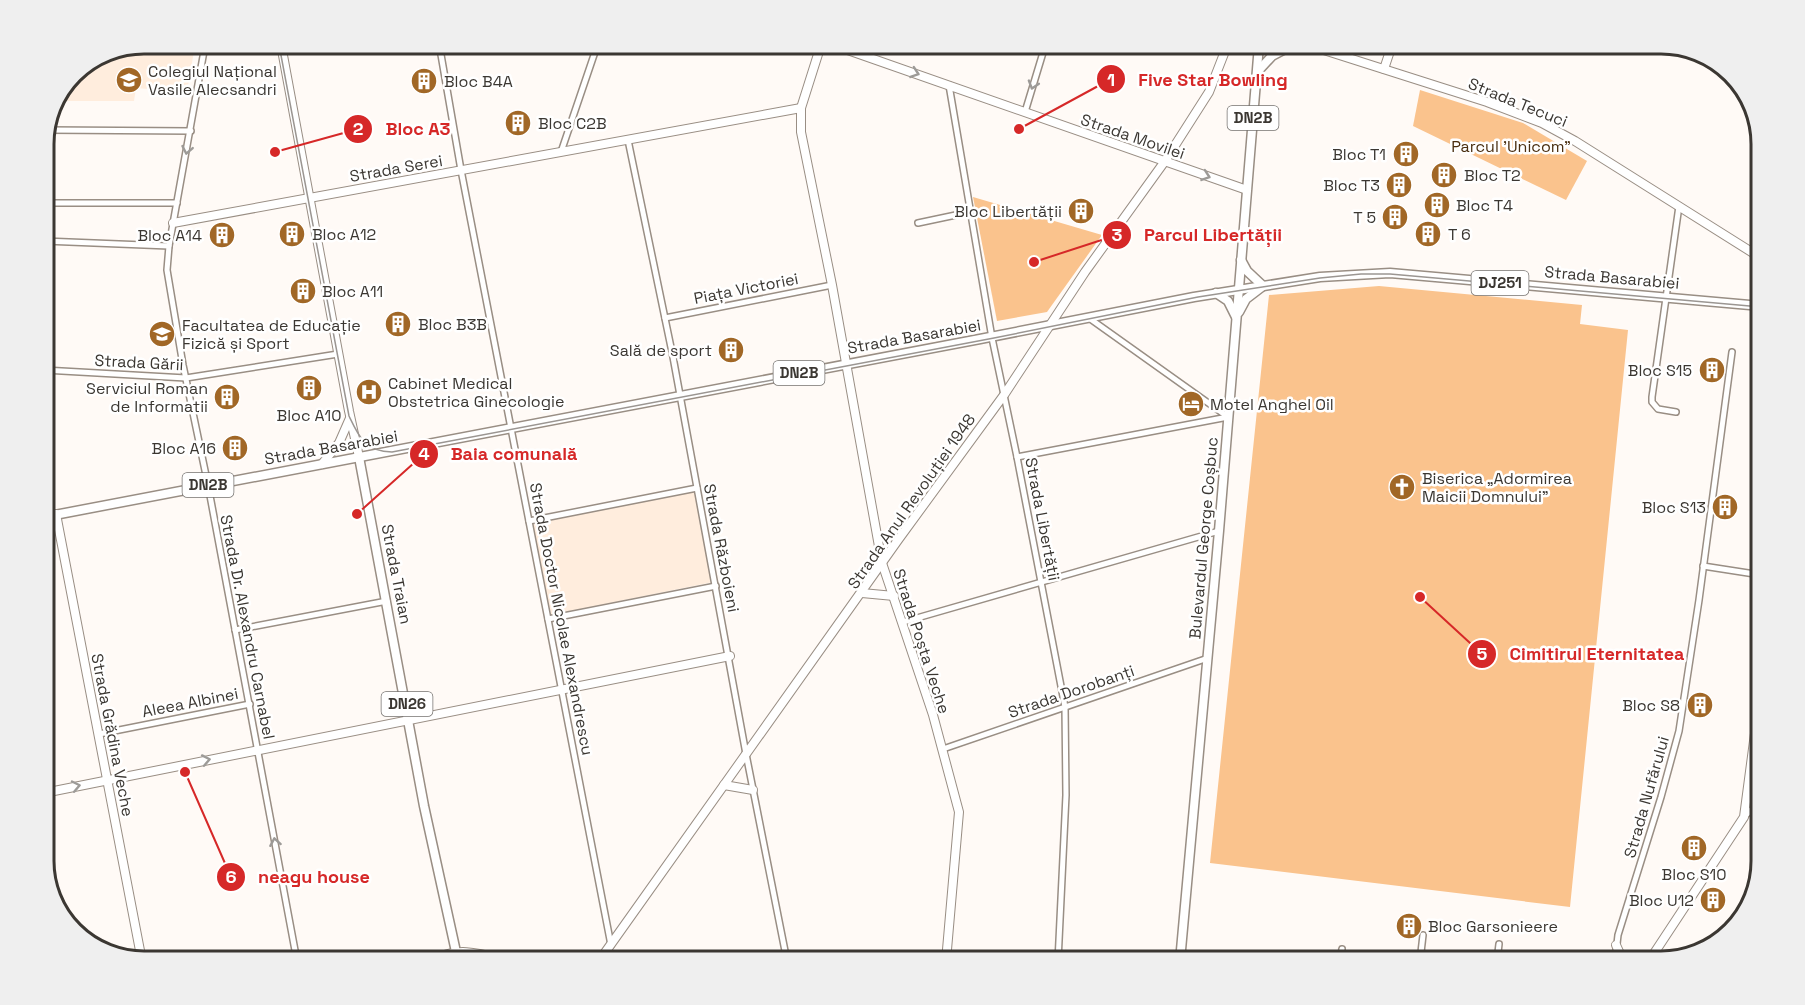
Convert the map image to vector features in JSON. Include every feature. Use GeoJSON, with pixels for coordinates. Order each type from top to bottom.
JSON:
{"type":"FeatureCollection","features":[{"type":"Feature","properties":{"kind":"main road","name":"Bulevardul George Coșbuc"},"geometry":{"type":"LineString","coordinates":[[1181,951],[1258,54]]}},
{"type":"Feature","properties":{"kind":"main road"},"geometry":{"type":"LineString","coordinates":[[1257,71],[1276,54]]}},
{"type":"Feature","properties":{"kind":"main road"},"geometry":{"type":"LineString","coordinates":[[1236,317],[1246,298],[1263,285],[1247,271],[1241,260]]}},
{"type":"Feature","properties":{"kind":"main road","name":"Strada Basarabiei"},"geometry":{"type":"LineString","coordinates":[[56,514],[512,429],[1216,293],[1320,277],[1390,273],[1751,305]]}},
{"type":"Feature","properties":{"kind":"main road"},"geometry":{"type":"LineString","coordinates":[[1216,293],[1228,301],[1236,317]]}},
{"type":"Feature","properties":{"kind":"main road","name":"Strada Traian"},"geometry":{"type":"LineString","coordinates":[[360,457],[424,806],[456,951]]}},
{"type":"Feature","properties":{"kind":"street","name":"Strada Dr. Alexandru Carnabel"},"geometry":{"type":"LineString","coordinates":[[204,54],[169,246],[167,270],[295,951]]}},
{"type":"Feature","properties":{"kind":"street","name":"Strada Traian"},"geometry":{"type":"LineString","coordinates":[[283,54],[338,354],[360,457]]}},
{"type":"Feature","properties":{"kind":"street","name":"Strada Doctor Nicolae Alexandrescu"},"geometry":{"type":"LineString","coordinates":[[441,54],[461,170],[611,945]]}},
{"type":"Feature","properties":{"kind":"street"},"geometry":{"type":"LineString","coordinates":[[561,152],[594,54]]}},
{"type":"Feature","properties":{"kind":"street","name":"Strada Poșta Veche"},"geometry":{"type":"LineString","coordinates":[[818,54],[801,108],[801,132],[847,364],[882,563],[943,749],[959,812],[947,951]]}},
{"type":"Feature","properties":{"kind":"street","name":"Strada Movilei"},"geometry":{"type":"LineString","coordinates":[[859,54],[1247,190]]}},
{"type":"Feature","properties":{"kind":"street"},"geometry":{"type":"LineString","coordinates":[[1025,112],[1043,54]]}},
{"type":"Feature","properties":{"kind":"street","name":"Strada Anul Revoluției 1948"},"geometry":{"type":"LineString","coordinates":[[607,951],[1004,395],[1049,325],[1165,161],[1209,92],[1224,54]]}},
{"type":"Feature","properties":{"kind":"street","name":"Strada Tecuci"},"geometry":{"type":"LineString","coordinates":[[1336,54],[1487,102],[1542,123],[1575,141],[1751,252]]}},
{"type":"Feature","properties":{"kind":"street"},"geometry":{"type":"LineString","coordinates":[[1384,69],[1389,54]]}},
{"type":"Feature","properties":{"kind":"street","name":"Strada Libertății"},"geometry":{"type":"LineString","coordinates":[[949,85],[992,337],[1042,581],[1065,707],[1066,795],[1059,951]]}},
{"type":"Feature","properties":{"kind":"street","name":"Strada Serei"},"geometry":{"type":"LineString","coordinates":[[173,223],[801,108]]}},
{"type":"Feature","properties":{"kind":"street"},"geometry":{"type":"LineString","coordinates":[[55,130],[191,130]]}},
{"type":"Feature","properties":{"kind":"street","name":"Strada Războieni"},"geometry":{"type":"LineString","coordinates":[[628,140],[665,318],[785,951]]}},
{"type":"Feature","properties":{"kind":"street"},"geometry":{"type":"LineString","coordinates":[[54,202],[177,203]]}},
{"type":"Feature","properties":{"kind":"street"},"geometry":{"type":"LineString","coordinates":[[1676,412],[1658,409],[1652,402],[1679,206]]}},
{"type":"Feature","properties":{"kind":"street"},"geometry":{"type":"LineString","coordinates":[[918,223],[970,212]]}},
{"type":"Feature","properties":{"kind":"street"},"geometry":{"type":"LineString","coordinates":[[54,241],[169,246]]}},
{"type":"Feature","properties":{"kind":"street","name":"Piața Victoriei"},"geometry":{"type":"LineString","coordinates":[[665,318],[832,285]]}},
{"type":"Feature","properties":{"kind":"street"},"geometry":{"type":"LineString","coordinates":[[1088,317],[1228,417]]}},
{"type":"Feature","properties":{"kind":"street","name":"Strada Nufărului"},"geometry":{"type":"LineString","coordinates":[[1616,951],[1679,731],[1731,352]]}},
{"type":"Feature","properties":{"kind":"street","name":"Strada Gării"},"geometry":{"type":"LineString","coordinates":[[54,371],[186,378],[338,354]]}},
{"type":"Feature","properties":{"kind":"street"},"geometry":{"type":"LineString","coordinates":[[322,464],[339,443],[351,417]]}},
{"type":"Feature","properties":{"kind":"street"},"geometry":{"type":"LineString","coordinates":[[1017,457],[1228,417]]}},
{"type":"Feature","properties":{"kind":"street"},"geometry":{"type":"LineString","coordinates":[[529,521],[697,488]]}},
{"type":"Feature","properties":{"kind":"street","name":"Strada Grădina Veche"},"geometry":{"type":"LineString","coordinates":[[56,514],[140,951]]}},
{"type":"Feature","properties":{"kind":"street"},"geometry":{"type":"LineString","coordinates":[[903,622],[1219,531]]}},
{"type":"Feature","properties":{"kind":"street"},"geometry":{"type":"LineString","coordinates":[[1703,566],[1751,573]]}},
{"type":"Feature","properties":{"kind":"street"},"geometry":{"type":"LineString","coordinates":[[548,619],[716,586]]}},
{"type":"Feature","properties":{"kind":"street"},"geometry":{"type":"LineString","coordinates":[[862,593],[894,596]]}},
{"type":"Feature","properties":{"kind":"street"},"geometry":{"type":"LineString","coordinates":[[235,630],[387,601]]}},
{"type":"Feature","properties":{"kind":"street"},"geometry":{"type":"LineString","coordinates":[[54,791],[730,657]]}},
{"type":"Feature","properties":{"kind":"street","name":"Strada Dorobanți"},"geometry":{"type":"LineString","coordinates":[[943,749],[1208,658]]}},
{"type":"Feature","properties":{"kind":"street","name":"Aleea Albinei"},"geometry":{"type":"LineString","coordinates":[[99,734],[249,704]]}},
{"type":"Feature","properties":{"kind":"street"},"geometry":{"type":"LineString","coordinates":[[1744,817],[1751,773]]}},
{"type":"Feature","properties":{"kind":"street"},"geometry":{"type":"LineString","coordinates":[[724,785],[753,790]]}},
{"type":"Feature","properties":{"kind":"street"},"geometry":{"type":"LineString","coordinates":[[1656,951],[1744,817],[1751,810]]}},
{"type":"Feature","properties":{"kind":"street"},"geometry":{"type":"LineString","coordinates":[[1421,951],[1423,935]]}},
{"type":"Feature","properties":{"kind":"street"},"geometry":{"type":"LineString","coordinates":[[1498,951],[1499,944]]}},
{"type":"Feature","properties":{"kind":"street"},"geometry":{"type":"LineString","coordinates":[[1616,945],[1619,951]]}},
{"type":"Feature","properties":{"kind":"shaded area","name":"Colegiul Național Vasile Alecsandri"},"geometry":{"type":"Polygon","coordinates":[[[144,54],[193,54],[187,92],[136,88],[134,101],[65,101],[80,80],[109,61],[144,54]]]}},
{"type":"Feature","properties":{"kind":"shaded area"},"geometry":{"type":"Polygon","coordinates":[[[694,491],[713,582],[551,615],[532,523],[694,491]]]}},
{"type":"Feature","properties":{"kind":"green space","name":"Parcul 'Unicom\""},"geometry":{"type":"Polygon","coordinates":[[[1420,90],[1523,123],[1587,161],[1566,200],[1413,126],[1420,90]]]}},
{"type":"Feature","properties":{"kind":"green space"},"geometry":{"type":"Polygon","coordinates":[[[973,197],[1102,235],[1047,312],[997,321],[973,197]]]}},
{"type":"Feature","properties":{"kind":"green space"},"geometry":{"type":"Polygon","coordinates":[[[1379,286],[1582,305],[1580,324],[1628,330],[1570,907],[1210,863],[1269,295],[1379,286]]]}},
{"type":"Feature","properties":{"kind":"tram line"},"geometry":{"type":"LineString","coordinates":[[281,54],[349,416],[364,442],[383,451],[392,452],[1198,297],[1320,278],[1390,274],[1751,306]]}},
{"type":"Feature","properties":{"kind":"place","name":"Colegiul Național Vasile Alecsandri"},"geometry":{"type":"Point","coordinates":[129,80]}},
{"type":"Feature","properties":{"kind":"place","name":"Bloc B4A"},"geometry":{"type":"Point","coordinates":[424,81]}},
{"type":"Feature","properties":{"kind":"place","name":"Bloc C2B"},"geometry":{"type":"Point","coordinates":[518,123]}},
{"type":"Feature","properties":{"kind":"place","name":"Five Star Bowling"},"geometry":{"type":"Point","coordinates":[1019,129]}},
{"type":"Feature","properties":{"kind":"place","name":"Bloc A3"},"geometry":{"type":"Point","coordinates":[275,152]}},
{"type":"Feature","properties":{"kind":"place","name":"Bloc T1"},"geometry":{"type":"Point","coordinates":[1406,154]}},
{"type":"Feature","properties":{"kind":"place","name":"Bloc T2"},"geometry":{"type":"Point","coordinates":[1444,175]}},
{"type":"Feature","properties":{"kind":"place","name":"Bloc T3"},"geometry":{"type":"Point","coordinates":[1399,185]}},
{"type":"Feature","properties":{"kind":"place","name":"Bloc T4"},"geometry":{"type":"Point","coordinates":[1437,205]}},
{"type":"Feature","properties":{"kind":"place","name":"Bloc Libertății"},"geometry":{"type":"Point","coordinates":[1081,211]}},
{"type":"Feature","properties":{"kind":"place","name":"T 5"},"geometry":{"type":"Point","coordinates":[1395,217]}},
{"type":"Feature","properties":{"kind":"place","name":"Bloc A12"},"geometry":{"type":"Point","coordinates":[292,234]}},
{"type":"Feature","properties":{"kind":"place","name":"T 6"},"geometry":{"type":"Point","coordinates":[1428,234]}},
{"type":"Feature","properties":{"kind":"place","name":"Bloc A14"},"geometry":{"type":"Point","coordinates":[222,235]}},
{"type":"Feature","properties":{"kind":"place","name":"Parcul Libertății"},"geometry":{"type":"Point","coordinates":[1034,262]}},
{"type":"Feature","properties":{"kind":"place","name":"Bloc A11"},"geometry":{"type":"Point","coordinates":[303,291]}},
{"type":"Feature","properties":{"kind":"place","name":"Bloc B3B"},"geometry":{"type":"Point","coordinates":[398,324]}},
{"type":"Feature","properties":{"kind":"place","name":"Facultatea de Educație Fizică și Sport"},"geometry":{"type":"Point","coordinates":[162,334]}},
{"type":"Feature","properties":{"kind":"place","name":"Sală de sport"},"geometry":{"type":"Point","coordinates":[731,350]}},
{"type":"Feature","properties":{"kind":"place","name":"Bloc S15"},"geometry":{"type":"Point","coordinates":[1712,370]}},
{"type":"Feature","properties":{"kind":"place","name":"Bloc A10"},"geometry":{"type":"Point","coordinates":[309,388]}},
{"type":"Feature","properties":{"kind":"place","name":"Cabinet Medical Obstetrica Ginecologie"},"geometry":{"type":"Point","coordinates":[369,392]}},
{"type":"Feature","properties":{"kind":"place","name":"Serviciul Roman de Informatii"},"geometry":{"type":"Point","coordinates":[227,397]}},
{"type":"Feature","properties":{"kind":"place","name":"Motel Anghel Oil"},"geometry":{"type":"Point","coordinates":[1191,404]}},
{"type":"Feature","properties":{"kind":"place","name":"Bloc A16"},"geometry":{"type":"Point","coordinates":[235,448]}},
{"type":"Feature","properties":{"kind":"place","name":"Biserica „Adormirea Maicii Domnului”"},"geometry":{"type":"Point","coordinates":[1402,487]}},
{"type":"Feature","properties":{"kind":"place","name":"Bloc S13"},"geometry":{"type":"Point","coordinates":[1725,507]}},
{"type":"Feature","properties":{"kind":"place","name":"Baia comunală"},"geometry":{"type":"Point","coordinates":[357,514]}},
{"type":"Feature","properties":{"kind":"place","name":"Cimitirul Eternitatea"},"geometry":{"type":"Point","coordinates":[1420,597]}},
{"type":"Feature","properties":{"kind":"place","name":"Bloc S8"},"geometry":{"type":"Point","coordinates":[1700,705]}},
{"type":"Feature","properties":{"kind":"place","name":"neagu house"},"geometry":{"type":"Point","coordinates":[185,772]}},
{"type":"Feature","properties":{"kind":"place","name":"Bloc S10"},"geometry":{"type":"Point","coordinates":[1694,848]}},
{"type":"Feature","properties":{"kind":"place","name":"Bloc U12"},"geometry":{"type":"Point","coordinates":[1713,900]}},
{"type":"Feature","properties":{"kind":"place","name":"Bloc Garsonieere"},"geometry":{"type":"Point","coordinates":[1409,926]}}]}
